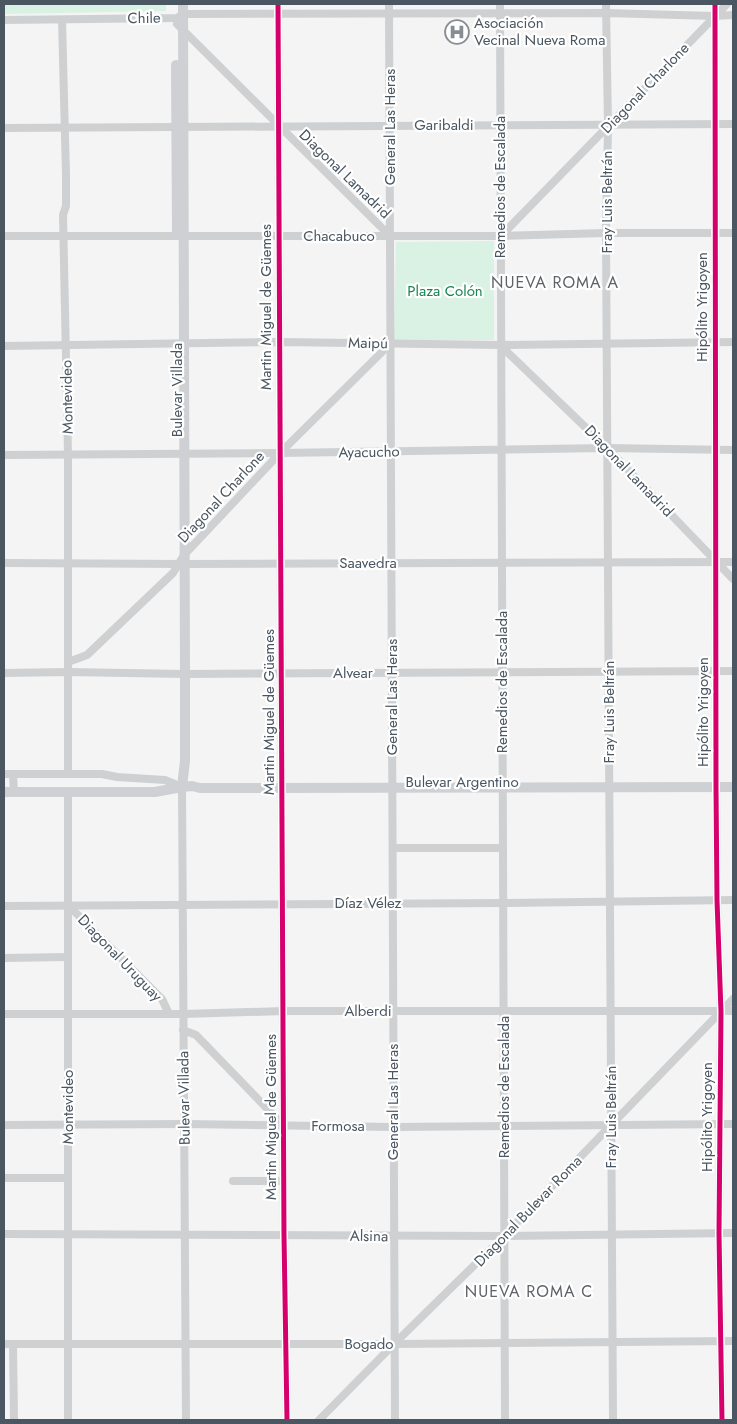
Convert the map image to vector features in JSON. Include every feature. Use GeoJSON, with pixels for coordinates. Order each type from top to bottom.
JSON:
{"type":"FeatureCollection","features":[{"type":"Feature","properties":{"kind":"main road","name":"Bulevar Villada"},"geometry":{"type":"LineString","coordinates":[[177,4],[180,18],[180,343],[183,561],[179,761],[187,787]]}},
{"type":"Feature","properties":{"kind":"main road","name":"Bulevar Argentino"},"geometry":{"type":"LineString","coordinates":[[9,792],[162,791],[187,787],[282,785],[716,784],[733,781]]}},
{"type":"Feature","properties":{"kind":"main road","name":"Bulevar Argentino"},"geometry":{"type":"LineString","coordinates":[[716,784],[733,787]]}},
{"type":"Feature","properties":{"kind":"street","name":"Martin Miguel de Güemes"},"geometry":{"type":"LineString","coordinates":[[278,4],[284,1235],[287,1420]]}},
{"type":"Feature","properties":{"kind":"street","name":"General Las Heras"},"geometry":{"type":"LineString","coordinates":[[389,4],[395,1420]]}},
{"type":"Feature","properties":{"kind":"street","name":"Remedios de Escalada"},"geometry":{"type":"LineString","coordinates":[[500,4],[505,1420]]}},
{"type":"Feature","properties":{"kind":"street","name":"Fray Luis Beltrán"},"geometry":{"type":"LineString","coordinates":[[606,4],[613,1420]]}},
{"type":"Feature","properties":{"kind":"street","name":"Hipólito Yrigoyen"},"geometry":{"type":"LineString","coordinates":[[715,4],[716,900],[721,1012],[719,1233],[722,1420]]}},
{"type":"Feature","properties":{"kind":"street","name":"Diagonal Charlone"},"geometry":{"type":"LineString","coordinates":[[500,236],[727,4]]}},
{"type":"Feature","properties":{"kind":"street","name":"Chile"},"geometry":{"type":"LineString","coordinates":[[4,20],[180,18],[278,14],[606,13],[733,15]]}},
{"type":"Feature","properties":{"kind":"street","name":"Diagonal Lamadrid"},"geometry":{"type":"LineString","coordinates":[[180,18],[278,126],[390,236]]}},
{"type":"Feature","properties":{"kind":"street","name":"Montevideo"},"geometry":{"type":"LineString","coordinates":[[62,20],[66,174],[66,206],[63,215],[68,455],[68,774]]}},
{"type":"Feature","properties":{"kind":"street","name":"Garibaldi"},"geometry":{"type":"LineString","coordinates":[[4,128],[733,124]]}},
{"type":"Feature","properties":{"kind":"street","name":"Chacabuco"},"geometry":{"type":"LineString","coordinates":[[4,236],[500,236],[606,233],[733,233]]}},
{"type":"Feature","properties":{"kind":"street","name":"Maipú"},"geometry":{"type":"LineString","coordinates":[[4,346],[279,342],[500,345],[733,342]]}},
{"type":"Feature","properties":{"kind":"street","name":"Diagonal Charlone"},"geometry":{"type":"LineString","coordinates":[[68,662],[86,655],[173,573],[280,453],[390,344]]}},
{"type":"Feature","properties":{"kind":"street","name":"Diagonal Lamadrid"},"geometry":{"type":"LineString","coordinates":[[500,345],[607,448],[733,579]]}},
{"type":"Feature","properties":{"kind":"street","name":"Ayacucho"},"geometry":{"type":"LineString","coordinates":[[4,455],[607,448],[733,450]]}},
{"type":"Feature","properties":{"kind":"street","name":"Saavedra"},"geometry":{"type":"LineString","coordinates":[[4,563],[183,561],[280,564],[733,562]]}},
{"type":"Feature","properties":{"kind":"street","name":"Alvear"},"geometry":{"type":"LineString","coordinates":[[4,673],[733,671]]}},
{"type":"Feature","properties":{"kind":"street"},"geometry":{"type":"LineString","coordinates":[[4,774],[102,774],[117,778],[165,780],[187,787]]}},
{"type":"Feature","properties":{"kind":"street"},"geometry":{"type":"LineString","coordinates":[[9,792],[13,774]]}},
{"type":"Feature","properties":{"kind":"street"},"geometry":{"type":"LineString","coordinates":[[117,778],[118,792]]}},
{"type":"Feature","properties":{"kind":"street","name":"Bulevar Villada"},"geometry":{"type":"LineString","coordinates":[[186,1420],[183,906],[187,787]]}},
{"type":"Feature","properties":{"kind":"street","name":"Montevideo"},"geometry":{"type":"LineString","coordinates":[[68,793],[68,1420]]}},
{"type":"Feature","properties":{"kind":"street"},"geometry":{"type":"LineString","coordinates":[[393,848],[503,848]]}},
{"type":"Feature","properties":{"kind":"street","name":"Díaz Vélez"},"geometry":{"type":"LineString","coordinates":[[4,906],[733,900]]}},
{"type":"Feature","properties":{"kind":"street","name":"Diagonal Uruguay"},"geometry":{"type":"LineString","coordinates":[[68,905],[162,998],[169,1014]]}},
{"type":"Feature","properties":{"kind":"street"},"geometry":{"type":"LineString","coordinates":[[4,958],[68,957]]}},
{"type":"Feature","properties":{"kind":"street","name":"Diagonal Bulevar Roma"},"geometry":{"type":"LineString","coordinates":[[319,1420],[504,1236],[733,999]]}},
{"type":"Feature","properties":{"kind":"street","name":"Alberdi"},"geometry":{"type":"LineString","coordinates":[[4,1014],[611,1010],[733,1011]]}},
{"type":"Feature","properties":{"kind":"street"},"geometry":{"type":"LineString","coordinates":[[183,1030],[196,1035],[284,1126]]}},
{"type":"Feature","properties":{"kind":"street","name":"Formosa"},"geometry":{"type":"LineString","coordinates":[[4,1125],[393,1126],[733,1124]]}},
{"type":"Feature","properties":{"kind":"street"},"geometry":{"type":"LineString","coordinates":[[4,1178],[68,1178]]}},
{"type":"Feature","properties":{"kind":"street"},"geometry":{"type":"LineString","coordinates":[[233,1181],[284,1182]]}},
{"type":"Feature","properties":{"kind":"street","name":"Alsina"},"geometry":{"type":"LineString","coordinates":[[4,1234],[504,1236],[733,1233]]}},
{"type":"Feature","properties":{"kind":"street","name":"Bogado"},"geometry":{"type":"LineString","coordinates":[[4,1344],[394,1344],[733,1341]]}},
{"type":"Feature","properties":{"kind":"street"},"geometry":{"type":"LineString","coordinates":[[13,1344],[14,1420]]}},
{"type":"Feature","properties":{"kind":"green space"},"geometry":{"type":"Polygon","coordinates":[[[4,4],[166,4],[166,11],[4,14],[4,4]]]}},
{"type":"Feature","properties":{"kind":"green space","name":"Plaza Colón"},"geometry":{"type":"Polygon","coordinates":[[[494,241],[494,340],[394,340],[396,242],[494,241]]]}},
{"type":"Feature","properties":{"kind":"cycle path"},"geometry":{"type":"LineString","coordinates":[[278,4],[284,1235],[287,1420]]}},
{"type":"Feature","properties":{"kind":"cycle path"},"geometry":{"type":"LineString","coordinates":[[715,4],[716,787],[717,900],[721,1012],[719,1233],[722,1420]]}},
{"type":"Feature","properties":{"kind":"place","name":"Asociación Vecinal Nueva Roma"},"geometry":{"type":"Point","coordinates":[457,32]}},
{"type":"Feature","properties":{"kind":"district","name":"NUEVA ROMA A"},"geometry":{"type":"Point","coordinates":[555,282]}},
{"type":"Feature","properties":{"kind":"district","name":"NUEVA ROMA C"},"geometry":{"type":"Point","coordinates":[529,1291]}}]}
